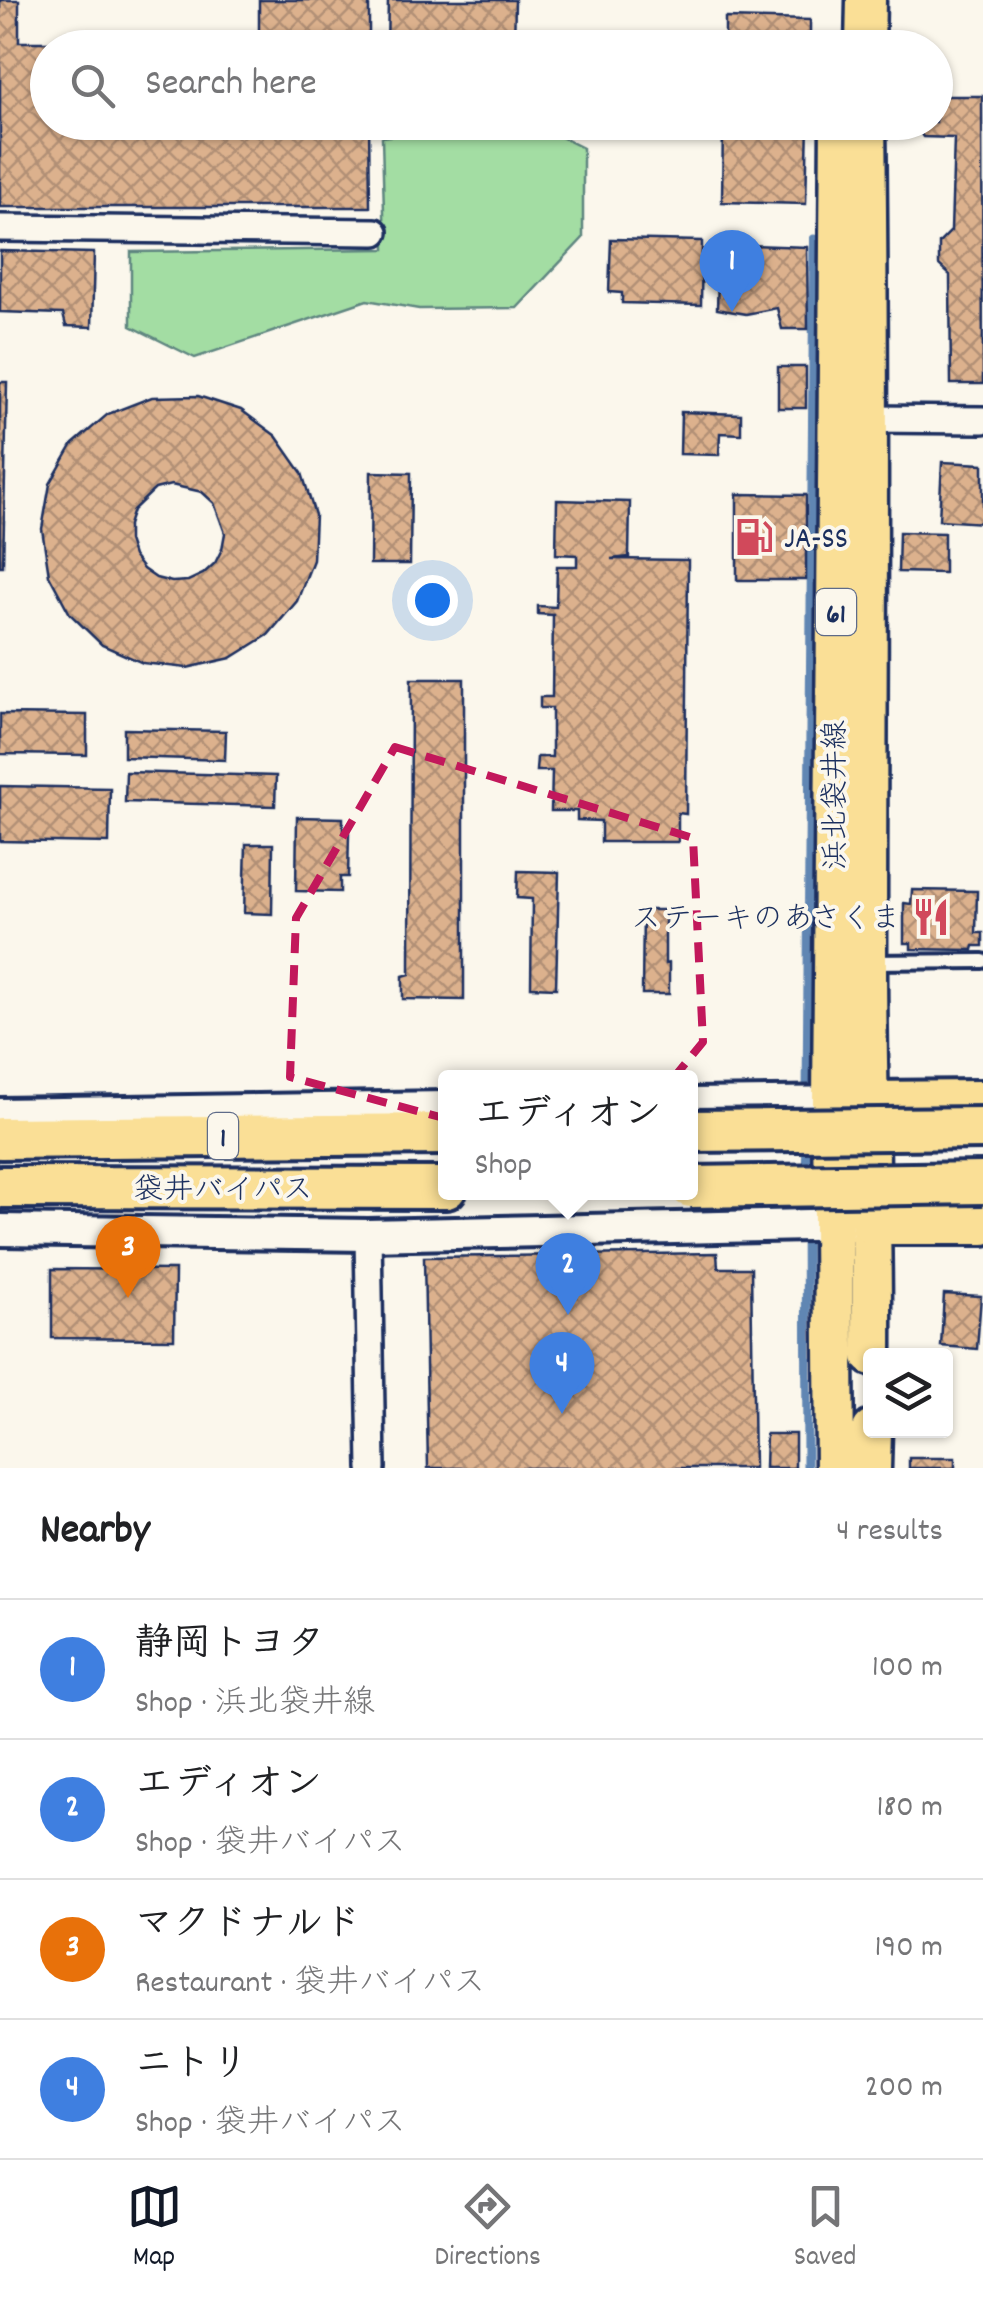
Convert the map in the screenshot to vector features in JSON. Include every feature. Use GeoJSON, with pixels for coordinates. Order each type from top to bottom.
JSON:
{"type":"FeatureCollection","features":[{"type":"Feature","properties":{"kind":"highway"},"geometry":{"type":"LineString","coordinates":[[850,1102],[983,1101]]}},
{"type":"Feature","properties":{"kind":"highway"},"geometry":{"type":"LineString","coordinates":[[698,1131],[983,1128]]}},
{"type":"Feature","properties":{"kind":"highway","name":"袋井バイパス"},"geometry":{"type":"LineString","coordinates":[[0,1138],[438,1134]]}},
{"type":"Feature","properties":{"kind":"highway"},"geometry":{"type":"LineString","coordinates":[[698,1187],[983,1183]]}},
{"type":"Feature","properties":{"kind":"highway","name":"袋井バイパス"},"geometry":{"type":"LineString","coordinates":[[0,1187],[438,1188]]}},
{"type":"Feature","properties":{"kind":"highway"},"geometry":{"type":"LineString","coordinates":[[854,1224],[983,1224]]}},
{"type":"Feature","properties":{"kind":"main road"},"geometry":{"type":"LineString","coordinates":[[840,30],[841,0]]}},
{"type":"Feature","properties":{"kind":"main road"},"geometry":{"type":"LineString","coordinates":[[865,30],[866,0]]}},
{"type":"Feature","properties":{"kind":"main road","name":"浜北袋井線"},"geometry":{"type":"LineString","coordinates":[[840,140],[850,1102],[854,1224],[871,1348]]}},
{"type":"Feature","properties":{"kind":"main road","name":"浜北袋井線"},"geometry":{"type":"LineString","coordinates":[[850,1102],[867,962],[870,420],[866,140]]}},
{"type":"Feature","properties":{"kind":"main road","name":"浜北袋井線"},"geometry":{"type":"LineString","coordinates":[[835,1468],[854,1224]]}},
{"type":"Feature","properties":{"kind":"main road"},"geometry":{"type":"LineString","coordinates":[[872,1438],[872,1468]]}},
{"type":"Feature","properties":{"kind":"street"},"geometry":{"type":"LineString","coordinates":[[0,228],[375,232]]}},
{"type":"Feature","properties":{"kind":"street"},"geometry":{"type":"LineString","coordinates":[[870,420],[983,420]]}},
{"type":"Feature","properties":{"kind":"street"},"geometry":{"type":"LineString","coordinates":[[698,1104],[850,1102]]}},
{"type":"Feature","properties":{"kind":"street"},"geometry":{"type":"LineString","coordinates":[[0,1114],[438,1108]]}},
{"type":"Feature","properties":{"kind":"street"},"geometry":{"type":"LineString","coordinates":[[0,1230],[368,1235],[854,1224]]}},
{"type":"Feature","properties":{"kind":"street"},"geometry":{"type":"LineString","coordinates":[[368,1235],[372,1468]]}},
{"type":"Feature","properties":{"kind":"lane"},"geometry":{"type":"LineString","coordinates":[[867,962],[983,961]]}},
{"type":"Feature","properties":{"kind":"highlighted area"},"geometry":{"type":"Polygon","coordinates":[[[395,747],[693,838],[703,1042],[605,1161],[290,1077],[296,918],[395,747]]]}},
{"type":"Feature","properties":{"kind":"green space"},"geometry":{"type":"Polygon","coordinates":[[[382,140],[567,140],[583,148],[583,238],[517,308],[419,309],[367,300],[195,358],[131,326],[131,252],[385,249],[382,140]]]}},
{"type":"Feature","properties":{"kind":"building"},"geometry":{"type":"Polygon","coordinates":[[[0,0],[19,0],[19,42],[30,42],[30,140],[369,140],[370,207],[0,207],[0,0]]]}},
{"type":"Feature","properties":{"kind":"building"},"geometry":{"type":"Polygon","coordinates":[[[259,0],[369,0],[369,30],[259,30],[259,0]]]}},
{"type":"Feature","properties":{"kind":"building"},"geometry":{"type":"Polygon","coordinates":[[[388,0],[515,0],[514,30],[387,30],[388,0]]]}},
{"type":"Feature","properties":{"kind":"building"},"geometry":{"type":"Polygon","coordinates":[[[725,18],[810,20],[810,30],[725,30],[725,18]]]}},
{"type":"Feature","properties":{"kind":"building"},"geometry":{"type":"Polygon","coordinates":[[[953,96],[982,96],[983,384],[951,384],[950,275],[939,265],[939,243],[951,231],[953,96]]]}},
{"type":"Feature","properties":{"kind":"building"},"geometry":{"type":"Polygon","coordinates":[[[723,140],[808,140],[806,204],[722,202],[723,140]]]}},
{"type":"Feature","properties":{"kind":"building"},"geometry":{"type":"Polygon","coordinates":[[[611,239],[702,241],[701,305],[622,303],[622,293],[609,292],[611,239]]]}},
{"type":"Feature","properties":{"kind":"building"},"geometry":{"type":"Polygon","coordinates":[[[719,244],[807,247],[808,329],[782,329],[777,308],[746,314],[717,309],[719,244]]]}},
{"type":"Feature","properties":{"kind":"building"},"geometry":{"type":"Polygon","coordinates":[[[0,251],[94,253],[92,327],[66,326],[63,314],[0,312],[0,251]]]}},
{"type":"Feature","properties":{"kind":"building"},"geometry":{"type":"Polygon","coordinates":[[[778,367],[806,367],[806,408],[778,408],[778,367]]]}},
{"type":"Feature","properties":{"kind":"building"},"geometry":{"type":"Polygon","coordinates":[[[0,382],[7,382],[3,566],[0,566],[0,382]]]}},
{"type":"Feature","properties":{"kind":"building"},"geometry":{"type":"Polygon","coordinates":[[[198,396],[241,410],[276,436],[302,473],[315,515],[313,560],[297,601],[268,635],[231,658],[187,668],[143,663],[102,645],[70,614],[49,575],[42,529],[50,484],[73,444],[108,414],[152,397],[198,396]],[[171,485],[155,489],[133,510],[128,541],[133,556],[156,578],[188,581],[215,563],[225,533],[214,503],[202,492],[171,485]]]}},
{"type":"Feature","properties":{"kind":"building"},"geometry":{"type":"Polygon","coordinates":[[[681,412],[741,414],[741,434],[720,433],[719,455],[680,454],[681,412]]]}},
{"type":"Feature","properties":{"kind":"building"},"geometry":{"type":"Polygon","coordinates":[[[942,462],[983,464],[983,523],[939,520],[942,462]]]}},
{"type":"Feature","properties":{"kind":"building"},"geometry":{"type":"Polygon","coordinates":[[[371,472],[411,473],[410,564],[370,564],[371,472]]]}},
{"type":"Feature","properties":{"kind":"building"},"geometry":{"type":"Polygon","coordinates":[[[737,494],[806,495],[806,580],[737,580],[737,494]]]}},
{"type":"Feature","properties":{"kind":"building"},"geometry":{"type":"Polygon","coordinates":[[[557,500],[630,502],[629,557],[611,559],[688,560],[686,814],[678,813],[678,842],[601,842],[601,821],[577,820],[577,811],[551,811],[552,771],[536,771],[537,757],[552,757],[552,708],[540,708],[540,697],[552,697],[553,615],[538,614],[538,606],[556,607],[557,566],[577,566],[577,555],[556,554],[557,500]]]}},
{"type":"Feature","properties":{"kind":"building"},"geometry":{"type":"Polygon","coordinates":[[[899,532],[944,533],[944,573],[898,572],[899,532]]]}},
{"type":"Feature","properties":{"kind":"building"},"geometry":{"type":"Polygon","coordinates":[[[411,679],[464,679],[464,1000],[403,999],[403,976],[410,974],[411,679]]]}},
{"type":"Feature","properties":{"kind":"building"},"geometry":{"type":"Polygon","coordinates":[[[0,714],[87,715],[87,755],[0,754],[0,714]]]}},
{"type":"Feature","properties":{"kind":"building"},"geometry":{"type":"Polygon","coordinates":[[[124,729],[226,731],[225,760],[124,757],[124,729]]]}},
{"type":"Feature","properties":{"kind":"building"},"geometry":{"type":"Polygon","coordinates":[[[126,772],[276,776],[275,806],[125,802],[126,772]]]}},
{"type":"Feature","properties":{"kind":"building"},"geometry":{"type":"Polygon","coordinates":[[[0,786],[110,788],[109,843],[0,841],[0,786]]]}},
{"type":"Feature","properties":{"kind":"building"},"geometry":{"type":"Polygon","coordinates":[[[297,817],[343,818],[343,833],[349,833],[348,877],[340,877],[340,892],[296,891],[297,817]]]}},
{"type":"Feature","properties":{"kind":"building"},"geometry":{"type":"Polygon","coordinates":[[[246,844],[273,844],[272,914],[244,913],[246,844]]]}},
{"type":"Feature","properties":{"kind":"building"},"geometry":{"type":"Polygon","coordinates":[[[518,871],[559,872],[556,988],[531,987],[532,899],[517,898],[518,871]]]}},
{"type":"Feature","properties":{"kind":"building"},"geometry":{"type":"Polygon","coordinates":[[[912,890],[977,891],[976,933],[983,933],[983,946],[974,946],[973,950],[911,949],[911,943],[904,943],[904,903],[911,904],[912,890]]]}},
{"type":"Feature","properties":{"kind":"building"},"geometry":{"type":"Polygon","coordinates":[[[643,910],[665,910],[669,994],[642,994],[643,910]]]}},
{"type":"Feature","properties":{"kind":"building"},"geometry":{"type":"Polygon","coordinates":[[[717,1253],[718,1268],[751,1268],[754,1468],[428,1468],[424,1257],[717,1253]]]}},
{"type":"Feature","properties":{"kind":"building"},"geometry":{"type":"Polygon","coordinates":[[[52,1269],[175,1270],[174,1339],[52,1338],[52,1269]]]}},
{"type":"Feature","properties":{"kind":"building"},"geometry":{"type":"Polygon","coordinates":[[[944,1294],[981,1296],[977,1349],[941,1346],[944,1294]]]}},
{"type":"Feature","properties":{"kind":"building"},"geometry":{"type":"Polygon","coordinates":[[[766,1434],[795,1434],[795,1468],[765,1468],[766,1434]]]}},
{"type":"Feature","properties":{"kind":"building"},"geometry":{"type":"Polygon","coordinates":[[[909,1458],[955,1458],[955,1468],[909,1468],[909,1458]]]}},
{"type":"Feature","properties":{"kind":"waterway"},"geometry":{"type":"LineString","coordinates":[[807,1096],[814,239]]}},
{"type":"Feature","properties":{"kind":"waterway"},"geometry":{"type":"LineString","coordinates":[[806,1176],[807,1142]]}},
{"type":"Feature","properties":{"kind":"waterway"},"geometry":{"type":"LineString","coordinates":[[806,1197],[807,1468]]}},
{"type":"Feature","properties":{"kind":"place","name":"静岡トヨタ"},"geometry":{"type":"Point","coordinates":[732,312]}},
{"type":"Feature","properties":{"kind":"place","name":"JA-SS"},"geometry":{"type":"Point","coordinates":[754,537]}},
{"type":"Feature","properties":{"kind":"place","name":"ステーキのあさくま"},"geometry":{"type":"Point","coordinates":[931,917]}},
{"type":"Feature","properties":{"kind":"place","name":"マクドナルド"},"geometry":{"type":"Point","coordinates":[128,1298]}},
{"type":"Feature","properties":{"kind":"place","name":"エディオン"},"geometry":{"type":"Point","coordinates":[568,1315]}},
{"type":"Feature","properties":{"kind":"place","name":"ニトリ"},"geometry":{"type":"Point","coordinates":[562,1414]}}]}
